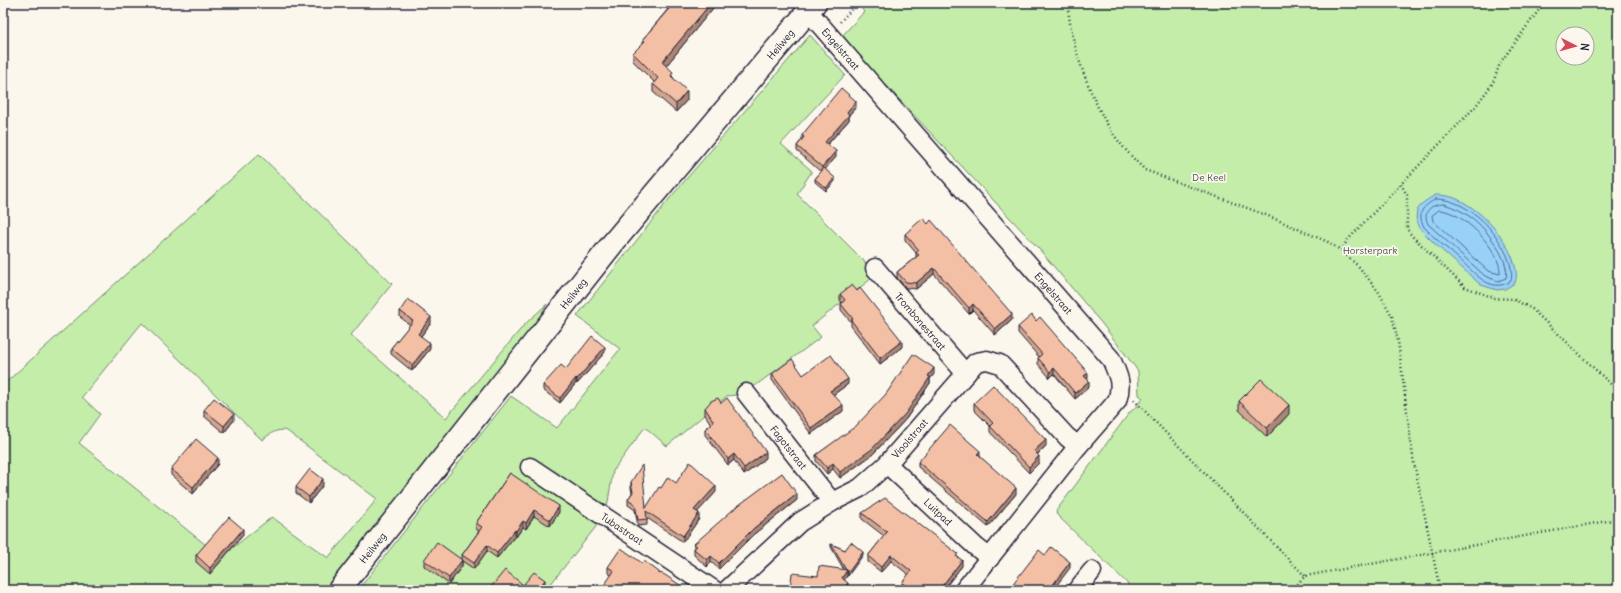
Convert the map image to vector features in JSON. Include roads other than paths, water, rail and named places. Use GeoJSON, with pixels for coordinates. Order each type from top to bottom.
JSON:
{"type":"FeatureCollection","features":[{"type":"Feature","properties":{"kind":"street","name":"Engelstraat"},"geometry":{"type":"LineString","coordinates":[[811,7],[829,35],[1111,359],[1120,379],[1120,392],[1117,401],[1073,441]]}},
{"type":"Feature","properties":{"kind":"street","name":"Heilweg"},"geometry":{"type":"LineString","coordinates":[[339,590],[613,243],[811,7]]}},
{"type":"Feature","properties":{"kind":"street","name":"Trombonestraat"},"geometry":{"type":"LineString","coordinates":[[875,268],[966,374]]}},
{"type":"Feature","properties":{"kind":"street","name":"Vioolstraat"},"geometry":{"type":"LineString","coordinates":[[727,590],[800,522],[832,502],[860,488],[887,464],[976,362],[987,360],[1000,364],[1073,441]]}},
{"type":"Feature","properties":{"kind":"street","name":"Fagotstraat"},"geometry":{"type":"LineString","coordinates":[[746,393],[832,502]]}},
{"type":"Feature","properties":{"kind":"street"},"geometry":{"type":"LineString","coordinates":[[964,590],[983,552],[1073,441]]}},
{"type":"Feature","properties":{"kind":"street","name":"Luitpad"},"geometry":{"type":"LineString","coordinates":[[887,464],[983,552]]}},
{"type":"Feature","properties":{"kind":"street","name":"Tubastraat"},"geometry":{"type":"LineString","coordinates":[[530,467],[714,590]]}},
{"type":"Feature","properties":{"kind":"street"},"geometry":{"type":"LineString","coordinates":[[1078,590],[1092,571]]}},
{"type":"Feature","properties":{"kind":"water"},"geometry":{"type":"Polygon","coordinates":[[[1435,195],[1459,200],[1487,220],[1503,239],[1509,250],[1516,274],[1515,283],[1505,289],[1497,290],[1481,285],[1420,229],[1416,218],[1417,210],[1424,202],[1435,195]]]}},
{"type":"Feature","properties":{"kind":"park label","name":"De Keel"},"geometry":{"type":"Point","coordinates":[1209,177]}},
{"type":"Feature","properties":{"kind":"park label","name":"Horsterpark"},"geometry":{"type":"Point","coordinates":[1370,250]}}]}
